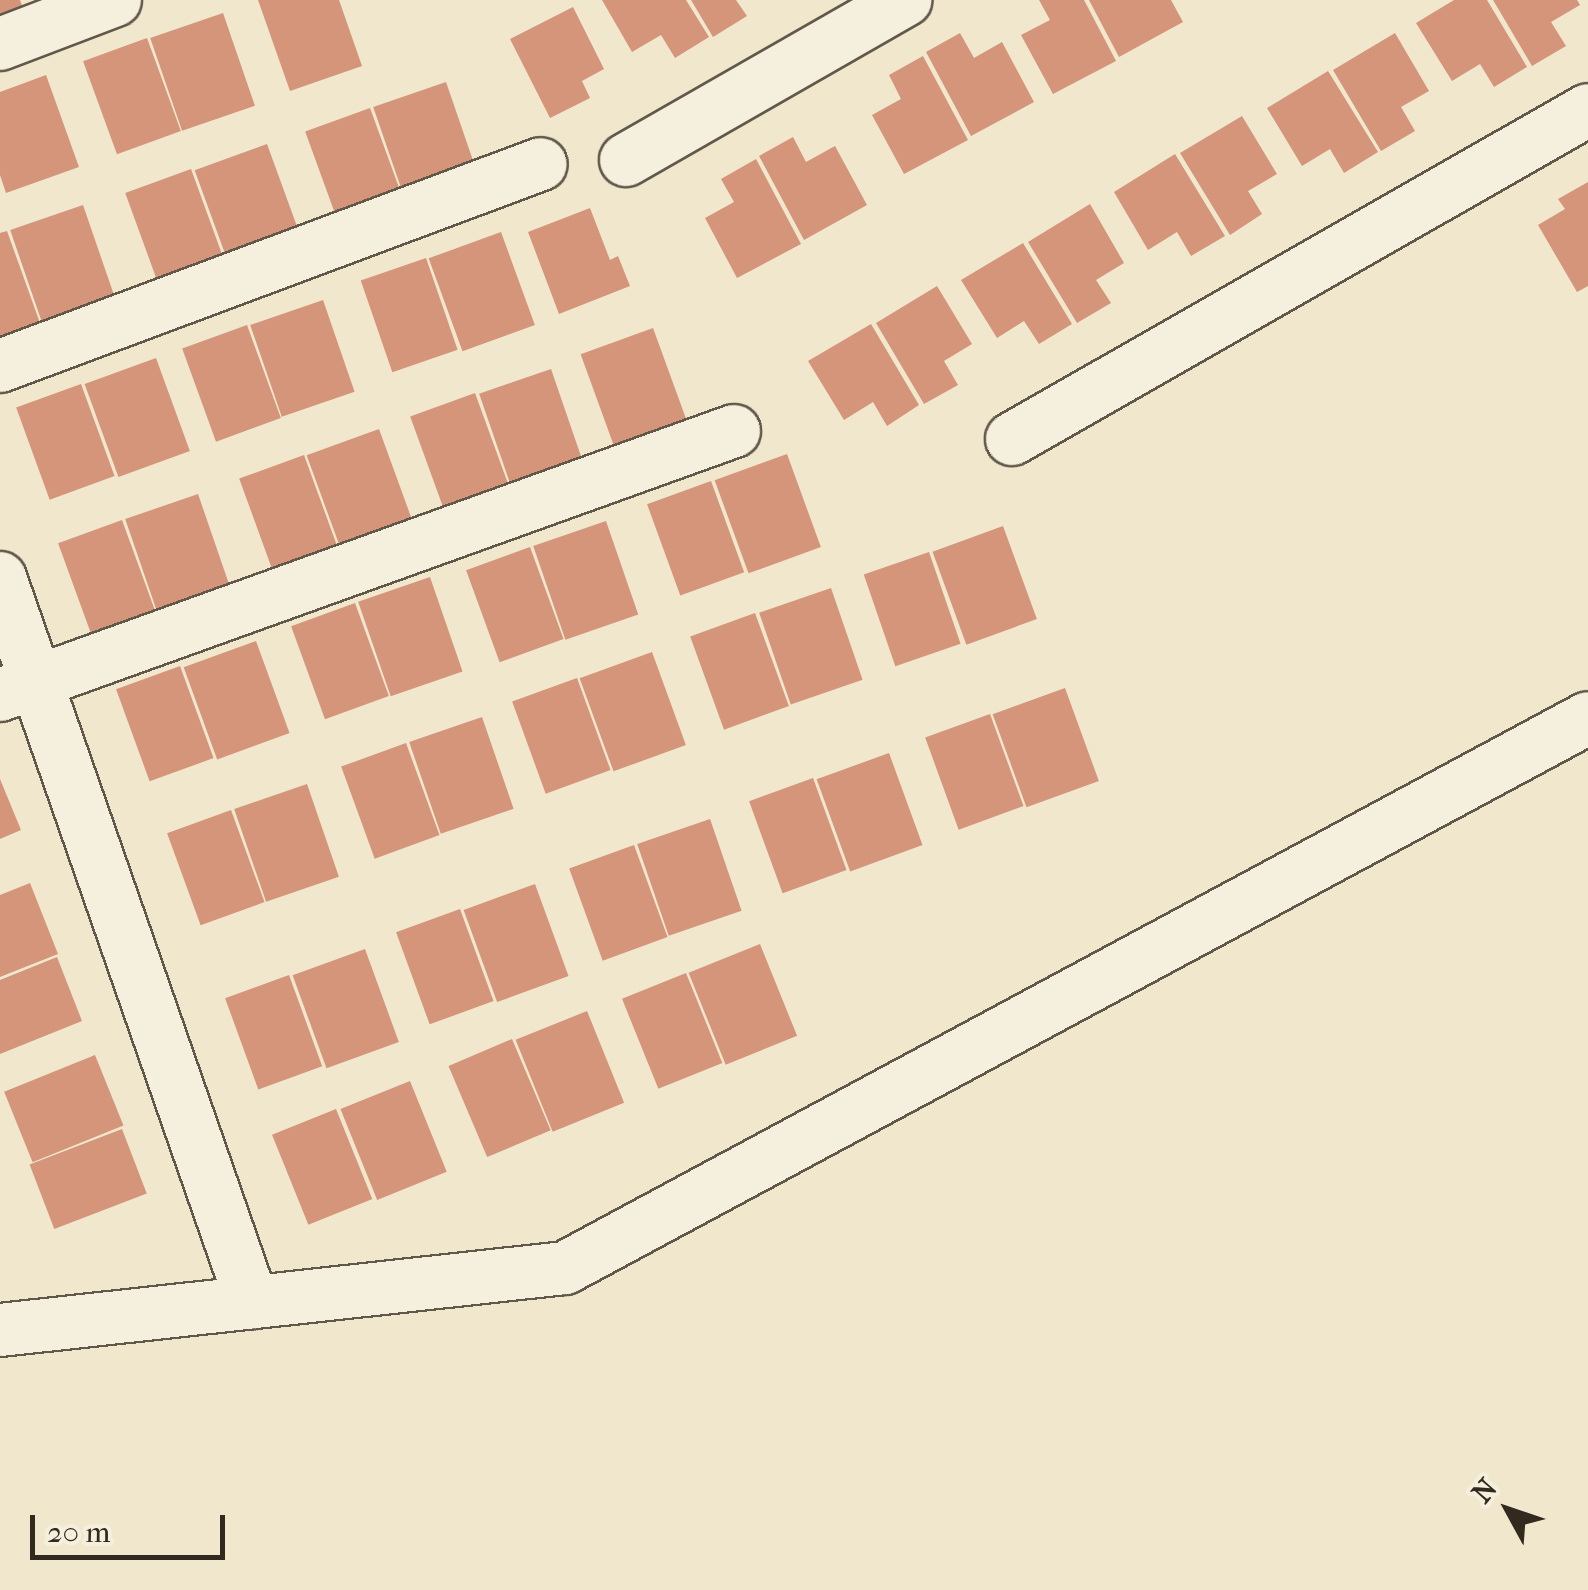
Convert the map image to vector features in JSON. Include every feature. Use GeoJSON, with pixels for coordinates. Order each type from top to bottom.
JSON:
{"type":"FeatureCollection","features":[{"type":"Feature","properties":{"kind":"street"},"geometry":{"type":"LineString","coordinates":[[0,44],[115,0]]}},
{"type":"Feature","properties":{"kind":"street"},"geometry":{"type":"LineString","coordinates":[[626,160],[904,0]]}},
{"type":"Feature","properties":{"kind":"street"},"geometry":{"type":"LineString","coordinates":[[1012,439],[1588,110]]}},
{"type":"Feature","properties":{"kind":"street"},"geometry":{"type":"LineString","coordinates":[[0,366],[541,164]]}},
{"type":"Feature","properties":{"kind":"street"},"geometry":{"type":"LineString","coordinates":[[19,688],[734,431]]}},
{"type":"Feature","properties":{"kind":"street"},"geometry":{"type":"LineString","coordinates":[[0,578],[19,688],[252,1302]]}},
{"type":"Feature","properties":{"kind":"street"},"geometry":{"type":"LineString","coordinates":[[0,1330],[565,1268],[1588,718]]}},
{"type":"Feature","properties":{"kind":"building"},"geometry":{"type":"Polygon","coordinates":[[[0,0],[20,0],[25,13],[0,22],[0,0]]]}},
{"type":"Feature","properties":{"kind":"building"},"geometry":{"type":"Polygon","coordinates":[[[258,0],[339,0],[362,66],[290,91],[258,0]]]}},
{"type":"Feature","properties":{"kind":"building"},"geometry":{"type":"Polygon","coordinates":[[[602,0],[686,0],[709,37],[675,58],[661,35],[632,52],[602,0]]]}},
{"type":"Feature","properties":{"kind":"building"},"geometry":{"type":"Polygon","coordinates":[[[691,0],[736,0],[747,16],[713,37],[691,0]]]}},
{"type":"Feature","properties":{"kind":"building"},"geometry":{"type":"Polygon","coordinates":[[[1039,0],[1084,0],[1116,61],[1053,94],[1021,35],[1050,20],[1039,0]]]}},
{"type":"Feature","properties":{"kind":"building"},"geometry":{"type":"Polygon","coordinates":[[[1089,0],[1171,0],[1183,22],[1119,57],[1089,0]]]}},
{"type":"Feature","properties":{"kind":"building"},"geometry":{"type":"Polygon","coordinates":[[[1454,0],[1487,0],[1527,67],[1494,87],[1480,64],[1452,81],[1416,23],[1454,0]]]}},
{"type":"Feature","properties":{"kind":"building"},"geometry":{"type":"Polygon","coordinates":[[[1493,0],[1577,0],[1580,5],[1551,22],[1566,46],[1532,66],[1493,0]]]}},
{"type":"Feature","properties":{"kind":"building"},"geometry":{"type":"Polygon","coordinates":[[[573,7],[604,69],[582,81],[590,98],[550,118],[510,39],[573,7]]]}},
{"type":"Feature","properties":{"kind":"building"},"geometry":{"type":"Polygon","coordinates":[[[223,13],[255,106],[182,131],[150,38],[223,13]]]}},
{"type":"Feature","properties":{"kind":"building"},"geometry":{"type":"Polygon","coordinates":[[[960,33],[974,58],[1002,42],[1034,102],[971,136],[926,52],[960,33]]]}},
{"type":"Feature","properties":{"kind":"building"},"geometry":{"type":"Polygon","coordinates":[[[1395,33],[1429,91],[1401,107],[1415,131],[1381,151],[1333,70],[1395,33]]]}},
{"type":"Feature","properties":{"kind":"building"},"geometry":{"type":"Polygon","coordinates":[[[147,38],[181,131],[117,154],[83,61],[147,38]]]}},
{"type":"Feature","properties":{"kind":"building"},"geometry":{"type":"Polygon","coordinates":[[[923,56],[968,140],[904,174],[872,115],[901,99],[889,75],[923,56]]]}},
{"type":"Feature","properties":{"kind":"building"},"geometry":{"type":"Polygon","coordinates":[[[1328,71],[1378,152],[1344,173],[1330,149],[1302,166],[1267,108],[1328,71]]]}},
{"type":"Feature","properties":{"kind":"building"},"geometry":{"type":"Polygon","coordinates":[[[46,75],[79,167],[6,193],[0,175],[0,92],[46,75]]]}},
{"type":"Feature","properties":{"kind":"building"},"geometry":{"type":"Polygon","coordinates":[[[446,82],[478,175],[405,200],[373,107],[446,82]]]}},
{"type":"Feature","properties":{"kind":"building"},"geometry":{"type":"Polygon","coordinates":[[[370,108],[404,200],[339,224],[305,132],[370,108]]]}},
{"type":"Feature","properties":{"kind":"building"},"geometry":{"type":"Polygon","coordinates":[[[1242,116],[1277,174],[1248,191],[1262,214],[1230,235],[1180,153],[1242,116]]]}},
{"type":"Feature","properties":{"kind":"building"},"geometry":{"type":"Polygon","coordinates":[[[793,137],[806,162],[835,146],[867,205],[804,240],[759,156],[793,137]]]}},
{"type":"Feature","properties":{"kind":"building"},"geometry":{"type":"Polygon","coordinates":[[[267,144],[301,237],[229,263],[195,170],[267,144]]]}},
{"type":"Feature","properties":{"kind":"building"},"geometry":{"type":"Polygon","coordinates":[[[1175,154],[1225,236],[1191,256],[1177,232],[1148,250],[1114,192],[1175,154]]]}},
{"type":"Feature","properties":{"kind":"building"},"geometry":{"type":"Polygon","coordinates":[[[756,159],[801,244],[737,278],[705,218],[734,202],[721,179],[756,159]]]}},
{"type":"Feature","properties":{"kind":"building"},"geometry":{"type":"Polygon","coordinates":[[[191,169],[225,262],[159,286],[125,193],[191,169]]]}},
{"type":"Feature","properties":{"kind":"building"},"geometry":{"type":"Polygon","coordinates":[[[1588,182],[1588,286],[1577,292],[1538,225],[1565,209],[1558,199],[1588,182]]]}},
{"type":"Feature","properties":{"kind":"building"},"geometry":{"type":"Polygon","coordinates":[[[1090,204],[1124,263],[1096,280],[1111,303],[1077,323],[1028,242],[1090,204]]]}},
{"type":"Feature","properties":{"kind":"building"},"geometry":{"type":"Polygon","coordinates":[[[83,205],[115,298],[42,323],[10,230],[83,205]]]}},
{"type":"Feature","properties":{"kind":"building"},"geometry":{"type":"Polygon","coordinates":[[[590,208],[610,260],[618,256],[630,286],[559,314],[528,232],[590,208]]]}},
{"type":"Feature","properties":{"kind":"building"},"geometry":{"type":"Polygon","coordinates":[[[7,231],[40,323],[0,338],[0,233],[7,231]]]}},
{"type":"Feature","properties":{"kind":"building"},"geometry":{"type":"Polygon","coordinates":[[[501,232],[535,325],[463,351],[429,258],[501,232]]]}},
{"type":"Feature","properties":{"kind":"building"},"geometry":{"type":"Polygon","coordinates":[[[1023,243],[1072,324],[1039,344],[1024,321],[997,338],[961,280],[1023,243]]]}},
{"type":"Feature","properties":{"kind":"building"},"geometry":{"type":"Polygon","coordinates":[[[426,258],[458,350],[392,372],[361,280],[426,258]]]}},
{"type":"Feature","properties":{"kind":"building"},"geometry":{"type":"Polygon","coordinates":[[[937,286],[972,344],[944,361],[958,385],[924,404],[876,323],[937,286]]]}},
{"type":"Feature","properties":{"kind":"building"},"geometry":{"type":"Polygon","coordinates":[[[323,300],[355,392],[282,417],[250,325],[323,300]]]}},
{"type":"Feature","properties":{"kind":"building"},"geometry":{"type":"Polygon","coordinates":[[[871,324],[919,405],[887,426],[873,402],[844,420],[808,361],[871,324]]]}},
{"type":"Feature","properties":{"kind":"building"},"geometry":{"type":"Polygon","coordinates":[[[247,325],[281,418],[216,442],[182,349],[247,325]]]}},
{"type":"Feature","properties":{"kind":"building"},"geometry":{"type":"Polygon","coordinates":[[[653,328],[687,420],[614,446],[581,354],[653,328]]]}},
{"type":"Feature","properties":{"kind":"building"},"geometry":{"type":"Polygon","coordinates":[[[156,358],[190,451],[118,477],[85,384],[156,358]]]}},
{"type":"Feature","properties":{"kind":"building"},"geometry":{"type":"Polygon","coordinates":[[[551,369],[583,461],[511,485],[479,394],[551,369]]]}},
{"type":"Feature","properties":{"kind":"building"},"geometry":{"type":"Polygon","coordinates":[[[81,384],[115,476],[50,500],[16,408],[81,384]]]}},
{"type":"Feature","properties":{"kind":"building"},"geometry":{"type":"Polygon","coordinates":[[[475,393],[509,486],[444,510],[410,417],[475,393]]]}},
{"type":"Feature","properties":{"kind":"building"},"geometry":{"type":"Polygon","coordinates":[[[379,429],[413,522],[341,548],[307,455],[379,429]]]}},
{"type":"Feature","properties":{"kind":"building"},"geometry":{"type":"Polygon","coordinates":[[[787,454],[821,547],[749,573],[715,480],[787,454]]]}},
{"type":"Feature","properties":{"kind":"building"},"geometry":{"type":"Polygon","coordinates":[[[304,455],[338,547],[273,571],[239,479],[304,455]]]}},
{"type":"Feature","properties":{"kind":"building"},"geometry":{"type":"Polygon","coordinates":[[[711,481],[744,572],[680,595],[647,504],[711,481]]]}},
{"type":"Feature","properties":{"kind":"building"},"geometry":{"type":"Polygon","coordinates":[[[198,494],[230,587],[157,612],[125,519],[198,494]]]}},
{"type":"Feature","properties":{"kind":"building"},"geometry":{"type":"Polygon","coordinates":[[[122,520],[156,612],[92,635],[58,543],[122,520]]]}},
{"type":"Feature","properties":{"kind":"building"},"geometry":{"type":"Polygon","coordinates":[[[606,521],[638,615],[565,640],[533,546],[606,521]]]}},
{"type":"Feature","properties":{"kind":"building"},"geometry":{"type":"Polygon","coordinates":[[[1003,526],[1037,619],[966,645],[933,552],[1003,526]]]}},
{"type":"Feature","properties":{"kind":"building"},"geometry":{"type":"Polygon","coordinates":[[[530,547],[564,639],[500,662],[466,570],[530,547]]]}},
{"type":"Feature","properties":{"kind":"building"},"geometry":{"type":"Polygon","coordinates":[[[929,552],[961,644],[895,666],[864,574],[929,552]]]}},
{"type":"Feature","properties":{"kind":"building"},"geometry":{"type":"Polygon","coordinates":[[[430,577],[463,672],[391,696],[358,602],[430,577]]]}},
{"type":"Feature","properties":{"kind":"building"},"geometry":{"type":"Polygon","coordinates":[[[831,588],[863,680],[791,704],[759,613],[831,588]]]}},
{"type":"Feature","properties":{"kind":"building"},"geometry":{"type":"Polygon","coordinates":[[[355,603],[389,696],[325,719],[291,626],[355,603]]]}},
{"type":"Feature","properties":{"kind":"building"},"geometry":{"type":"Polygon","coordinates":[[[755,613],[789,706],[724,730],[690,637],[755,613]]]}},
{"type":"Feature","properties":{"kind":"building"},"geometry":{"type":"Polygon","coordinates":[[[256,641],[290,733],[217,759],[184,667],[256,641]]]}},
{"type":"Feature","properties":{"kind":"building"},"geometry":{"type":"Polygon","coordinates":[[[652,652],[686,745],[614,771],[580,678],[652,652]]]}},
{"type":"Feature","properties":{"kind":"building"},"geometry":{"type":"Polygon","coordinates":[[[180,666],[214,758],[150,781],[116,689],[180,666]]]}},
{"type":"Feature","properties":{"kind":"building"},"geometry":{"type":"Polygon","coordinates":[[[577,678],[611,770],[546,794],[512,702],[577,678]]]}},
{"type":"Feature","properties":{"kind":"building"},"geometry":{"type":"Polygon","coordinates":[[[1065,688],[1099,781],[1027,807],[993,714],[1065,688]]]}},
{"type":"Feature","properties":{"kind":"building"},"geometry":{"type":"Polygon","coordinates":[[[990,714],[1024,806],[959,830],[925,738],[990,714]]]}},
{"type":"Feature","properties":{"kind":"building"},"geometry":{"type":"Polygon","coordinates":[[[482,717],[514,809],[441,834],[409,742],[482,717]]]}},
{"type":"Feature","properties":{"kind":"building"},"geometry":{"type":"Polygon","coordinates":[[[406,743],[440,835],[375,859],[341,767],[406,743]]]}},
{"type":"Feature","properties":{"kind":"building"},"geometry":{"type":"Polygon","coordinates":[[[889,753],[923,845],[850,871],[817,779],[889,753]]]}},
{"type":"Feature","properties":{"kind":"building"},"geometry":{"type":"Polygon","coordinates":[[[813,778],[847,870],[783,893],[749,801],[813,778]]]}},
{"type":"Feature","properties":{"kind":"building"},"geometry":{"type":"Polygon","coordinates":[[[0,779],[21,830],[0,839],[0,779]]]}},
{"type":"Feature","properties":{"kind":"building"},"geometry":{"type":"Polygon","coordinates":[[[307,784],[339,877],[266,902],[234,809],[307,784]]]}},
{"type":"Feature","properties":{"kind":"building"},"geometry":{"type":"Polygon","coordinates":[[[231,810],[265,902],[201,925],[167,833],[231,810]]]}},
{"type":"Feature","properties":{"kind":"building"},"geometry":{"type":"Polygon","coordinates":[[[710,819],[742,911],[669,936],[637,844],[710,819]]]}},
{"type":"Feature","properties":{"kind":"building"},"geometry":{"type":"Polygon","coordinates":[[[634,845],[668,937],[603,961],[569,869],[634,845]]]}},
{"type":"Feature","properties":{"kind":"building"},"geometry":{"type":"Polygon","coordinates":[[[30,883],[58,954],[0,977],[0,895],[30,883]]]}},
{"type":"Feature","properties":{"kind":"building"},"geometry":{"type":"Polygon","coordinates":[[[535,884],[569,976],[497,1002],[464,910],[535,884]]]}},
{"type":"Feature","properties":{"kind":"building"},"geometry":{"type":"Polygon","coordinates":[[[460,909],[494,1001],[430,1024],[396,932],[460,909]]]}},
{"type":"Feature","properties":{"kind":"building"},"geometry":{"type":"Polygon","coordinates":[[[760,944],[797,1036],[726,1065],[689,973],[760,944]]]}},
{"type":"Feature","properties":{"kind":"building"},"geometry":{"type":"Polygon","coordinates":[[[365,949],[399,1042],[327,1068],[293,975],[365,949]]]}},
{"type":"Feature","properties":{"kind":"building"},"geometry":{"type":"Polygon","coordinates":[[[57,957],[82,1021],[0,1054],[0,980],[57,957]]]}},
{"type":"Feature","properties":{"kind":"building"},"geometry":{"type":"Polygon","coordinates":[[[686,973],[722,1063],[658,1089],[622,999],[686,973]]]}},
{"type":"Feature","properties":{"kind":"building"},"geometry":{"type":"Polygon","coordinates":[[[289,975],[322,1066],[258,1089],[225,998],[289,975]]]}},
{"type":"Feature","properties":{"kind":"building"},"geometry":{"type":"Polygon","coordinates":[[[587,1011],[624,1103],[553,1132],[516,1040],[587,1011]]]}},
{"type":"Feature","properties":{"kind":"building"},"geometry":{"type":"Polygon","coordinates":[[[512,1039],[551,1130],[487,1157],[448,1066],[512,1039]]]}},
{"type":"Feature","properties":{"kind":"building"},"geometry":{"type":"Polygon","coordinates":[[[95,1055],[123,1125],[33,1162],[4,1092],[95,1055]]]}},
{"type":"Feature","properties":{"kind":"building"},"geometry":{"type":"Polygon","coordinates":[[[410,1081],[447,1172],[377,1200],[340,1109],[410,1081]]]}},
{"type":"Feature","properties":{"kind":"building"},"geometry":{"type":"Polygon","coordinates":[[[336,1109],[372,1199],[308,1225],[272,1135],[336,1109]]]}},
{"type":"Feature","properties":{"kind":"building"},"geometry":{"type":"Polygon","coordinates":[[[122,1129],[147,1193],[54,1229],[30,1164],[122,1129]]]}}]}
